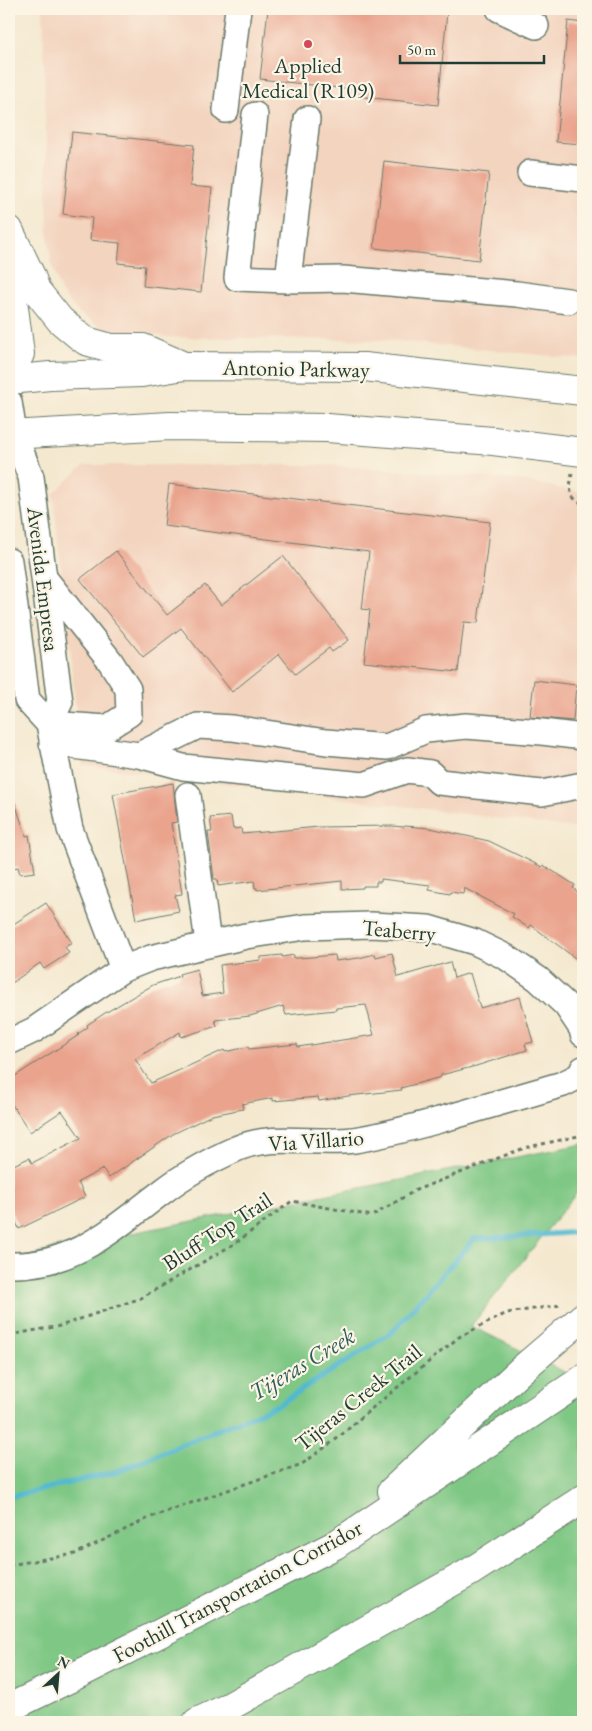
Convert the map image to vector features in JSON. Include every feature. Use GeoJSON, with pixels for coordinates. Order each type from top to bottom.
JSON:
{"type":"FeatureCollection","features":[{"type":"Feature","properties":{"kind":"main road"},"geometry":{"type":"LineString","coordinates":[[9,230],[36,290],[60,320],[78,335],[86,341],[111,348],[143,348],[184,366]]}},
{"type":"Feature","properties":{"kind":"main road"},"geometry":{"type":"LineString","coordinates":[[9,269],[20,354],[9,374]]}},
{"type":"Feature","properties":{"kind":"main road","name":"Antonio Parkway"},"geometry":{"type":"LineString","coordinates":[[9,380],[50,376],[142,373],[184,366],[364,367],[583,391]]}},
{"type":"Feature","properties":{"kind":"main road"},"geometry":{"type":"LineString","coordinates":[[10,439],[170,426],[327,428],[494,441],[578,451]]}},
{"type":"Feature","properties":{"kind":"main road"},"geometry":{"type":"LineString","coordinates":[[335,1545],[520,1371],[573,1311]]}},
{"type":"Feature","properties":{"kind":"main road","name":"Foothill Transportation Corridor"},"geometry":{"type":"LineString","coordinates":[[9,1708],[335,1545],[583,1379]]}},
{"type":"Feature","properties":{"kind":"main road"},"geometry":{"type":"LineString","coordinates":[[198,1722],[225,1710],[470,1572],[583,1500]]}},
{"type":"Feature","properties":{"kind":"street"},"geometry":{"type":"LineString","coordinates":[[226,110],[238,9]]}},
{"type":"Feature","properties":{"kind":"street"},"geometry":{"type":"LineString","coordinates":[[499,9],[536,26]]}},
{"type":"Feature","properties":{"kind":"street"},"geometry":{"type":"LineString","coordinates":[[254,115],[237,278],[343,280],[517,294],[568,301]]}},
{"type":"Feature","properties":{"kind":"street"},"geometry":{"type":"LineString","coordinates":[[288,280],[307,119]]}},
{"type":"Feature","properties":{"kind":"street"},"geometry":{"type":"LineString","coordinates":[[530,173],[583,179]]}},
{"type":"Feature","properties":{"kind":"street","name":"Avenida Empresa"},"geometry":{"type":"LineString","coordinates":[[9,402],[10,439],[31,477],[60,702],[50,734]]}},
{"type":"Feature","properties":{"kind":"street","name":"Avenida Empresa"},"geometry":{"type":"LineString","coordinates":[[9,561],[27,700],[50,734]]}},
{"type":"Feature","properties":{"kind":"street"},"geometry":{"type":"LineString","coordinates":[[44,578],[110,661],[128,689],[129,714],[108,728],[50,734]]}},
{"type":"Feature","properties":{"kind":"street"},"geometry":{"type":"LineString","coordinates":[[139,755],[198,726],[232,728],[326,742],[387,748],[426,730],[466,726],[583,737]]}},
{"type":"Feature","properties":{"kind":"street"},"geometry":{"type":"LineString","coordinates":[[50,734],[183,767],[364,785],[406,770],[430,773],[439,782],[542,793],[583,786]]}},
{"type":"Feature","properties":{"kind":"street"},"geometry":{"type":"LineString","coordinates":[[50,734],[70,828],[123,969]]}},
{"type":"Feature","properties":{"kind":"street"},"geometry":{"type":"LineString","coordinates":[[188,795],[208,944]]}},
{"type":"Feature","properties":{"kind":"street","name":"Teaberry"},"geometry":{"type":"LineString","coordinates":[[9,1042],[34,1030],[123,969],[151,958],[246,936],[305,927],[371,926],[428,928],[475,942],[506,957],[538,979],[566,1005],[582,1029],[583,1034]]}},
{"type":"Feature","properties":{"kind":"street","name":"Via Villario"},"geometry":{"type":"LineString","coordinates":[[9,1265],[21,1266],[59,1258],[99,1240],[163,1191],[204,1164],[240,1148],[278,1139],[352,1140],[391,1134],[563,1084],[580,1075],[583,1069]]}},
{"type":"Feature","properties":{"kind":"path"},"geometry":{"type":"LineString","coordinates":[[578,451],[570,490],[572,496],[583,503]]}},
{"type":"Feature","properties":{"kind":"path","name":"Bluff Top Trail"},"geometry":{"type":"LineString","coordinates":[[9,1335],[60,1326],[141,1298],[234,1244],[292,1201],[372,1216],[416,1190],[524,1148],[583,1135]]}},
{"type":"Feature","properties":{"kind":"path","name":"Tijeras Creek Trail"},"geometry":{"type":"LineString","coordinates":[[9,1566],[75,1554],[151,1517],[302,1464],[338,1438],[459,1337],[507,1313],[573,1311]]}},
{"type":"Feature","properties":{"kind":"shaded area"},"geometry":{"type":"Polygon","coordinates":[[[43,9],[583,9],[583,359],[386,340],[165,337],[143,332],[124,334],[99,326],[78,312],[61,292],[52,265],[48,239],[43,9]]]}},
{"type":"Feature","properties":{"kind":"shaded area"},"geometry":{"type":"Polygon","coordinates":[[[84,465],[329,465],[520,480],[583,493],[583,829],[82,765],[53,494],[84,465]]]}},
{"type":"Feature","properties":{"kind":"green space"},"geometry":{"type":"Polygon","coordinates":[[[583,1144],[583,1185],[471,1326],[583,1381],[583,1722],[9,1722],[9,1263],[56,1248],[583,1144]]]}},
{"type":"Feature","properties":{"kind":"building"},"geometry":{"type":"Polygon","coordinates":[[[268,9],[419,9],[447,12],[438,105],[346,95],[347,89],[260,79],[268,9]]]}},
{"type":"Feature","properties":{"kind":"building"},"geometry":{"type":"Polygon","coordinates":[[[568,21],[583,23],[583,144],[556,142],[568,21]]]}},
{"type":"Feature","properties":{"kind":"building"},"geometry":{"type":"Polygon","coordinates":[[[72,132],[194,145],[190,186],[212,188],[201,292],[143,286],[145,266],[118,263],[120,243],[90,240],[92,218],[63,214],[72,132]]]}},
{"type":"Feature","properties":{"kind":"building"},"geometry":{"type":"Polygon","coordinates":[[[384,161],[489,173],[479,260],[374,248],[384,161]]]}},
{"type":"Feature","properties":{"kind":"building"},"geometry":{"type":"Polygon","coordinates":[[[169,484],[490,522],[478,623],[464,622],[458,672],[364,662],[370,610],[362,609],[369,552],[164,526],[169,484]]]}},
{"type":"Feature","properties":{"kind":"building"},"geometry":{"type":"Polygon","coordinates":[[[116,551],[167,615],[205,585],[221,605],[283,556],[349,640],[332,652],[329,648],[295,674],[279,654],[232,692],[181,628],[143,657],[80,579],[116,551]]]}},
{"type":"Feature","properties":{"kind":"building"},"geometry":{"type":"Polygon","coordinates":[[[534,680],[576,685],[573,721],[530,717],[534,680]]]}},
{"type":"Feature","properties":{"kind":"building"},"geometry":{"type":"Polygon","coordinates":[[[173,783],[177,822],[171,823],[182,894],[175,895],[179,911],[136,920],[113,794],[173,783]]]}},
{"type":"Feature","properties":{"kind":"building"},"geometry":{"type":"Polygon","coordinates":[[[9,794],[12,794],[26,836],[29,835],[35,872],[20,874],[18,867],[9,869],[9,794]]]}},
{"type":"Feature","properties":{"kind":"building"},"geometry":{"type":"Polygon","coordinates":[[[231,816],[233,829],[241,828],[242,834],[319,827],[405,826],[430,828],[489,841],[542,867],[543,865],[575,885],[573,888],[583,896],[583,964],[531,925],[529,928],[512,917],[514,914],[464,888],[463,894],[451,892],[450,894],[429,890],[430,885],[381,879],[381,882],[376,882],[376,886],[342,889],[342,881],[257,890],[254,881],[218,886],[217,879],[214,879],[208,832],[212,832],[210,818],[231,816]]]}},
{"type":"Feature","properties":{"kind":"building"},"geometry":{"type":"Polygon","coordinates":[[[46,903],[72,943],[65,947],[69,953],[44,969],[40,963],[9,985],[9,927],[46,903]]]}},
{"type":"Feature","properties":{"kind":"building"},"geometry":{"type":"Polygon","coordinates":[[[392,953],[398,977],[450,962],[454,978],[470,973],[480,1008],[520,997],[533,1042],[525,1044],[527,1050],[441,1075],[441,1077],[401,1088],[402,1090],[319,1101],[318,1097],[273,1101],[273,1098],[242,1104],[243,1109],[212,1115],[173,1134],[109,1178],[103,1169],[78,1182],[85,1197],[19,1229],[9,1206],[9,1167],[29,1158],[32,1163],[81,1138],[62,1111],[30,1132],[9,1100],[9,1080],[79,1035],[88,1027],[87,1025],[105,1013],[153,985],[180,976],[179,974],[197,969],[202,996],[223,993],[220,965],[261,960],[261,957],[282,955],[282,957],[294,955],[294,958],[299,958],[335,955],[336,961],[375,954],[376,957],[392,953]],[[366,1005],[286,1015],[283,1006],[250,1016],[215,1020],[217,1026],[181,1037],[180,1032],[135,1059],[151,1083],[224,1050],[225,1052],[248,1047],[249,1049],[297,1044],[298,1047],[374,1035],[366,1005]]]}},
{"type":"Feature","properties":{"kind":"waterway","name":"Tijeras Creek"},"geometry":{"type":"LineString","coordinates":[[9,1497],[115,1472],[278,1405],[392,1332],[474,1239],[583,1232]]}},
{"type":"Feature","properties":{"kind":"place","name":"Applied Medical (R109)"},"geometry":{"type":"Point","coordinates":[308,44]}}]}
